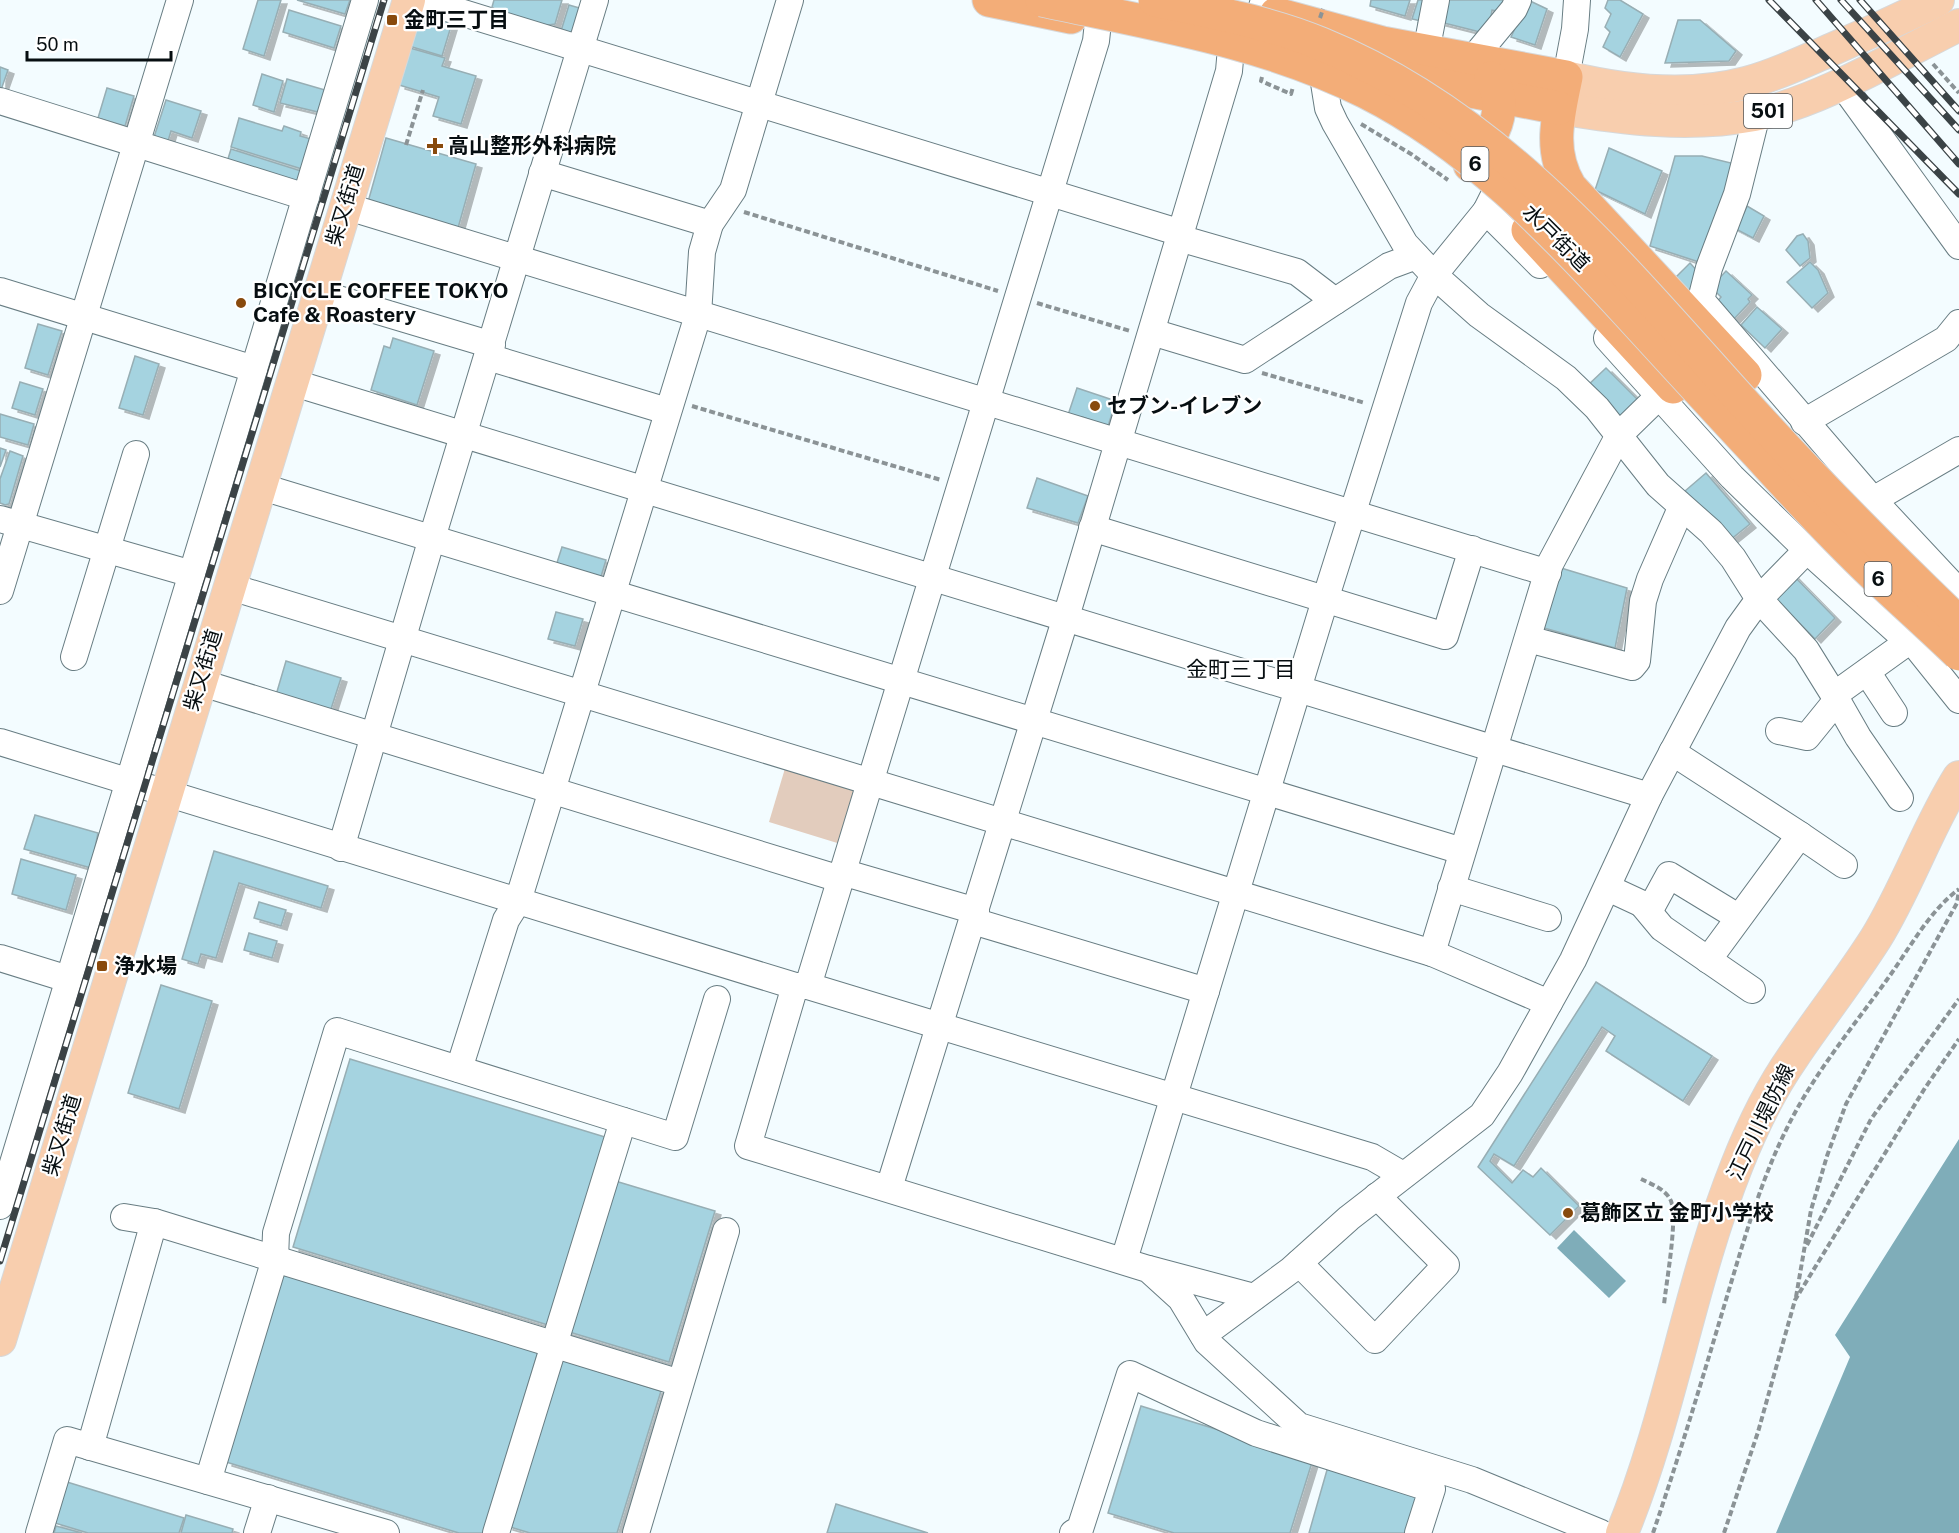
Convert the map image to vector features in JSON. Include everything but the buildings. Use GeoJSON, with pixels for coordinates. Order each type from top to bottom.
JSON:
{"type":"FeatureCollection","features":[{"type":"Feature","properties":{"kind":"highway"},"geometry":{"type":"LineString","coordinates":[[989,0],[1501,97],[1563,92]]}},
{"type":"Feature","properties":{"kind":"highway","name":"水戸街道"},"geometry":{"type":"LineString","coordinates":[[1042,0],[1237,42],[1270,52],[1368,93],[1398,110],[1461,153],[1519,201],[1566,247],[1800,501],[1872,573],[1957,642]]}},
{"type":"Feature","properties":{"kind":"highway","name":"水戸街道"},"geometry":{"type":"LineString","coordinates":[[1155,0],[1281,29],[1323,45],[1404,87],[1486,141],[1522,169],[1572,215],[1817,483],[1950,598],[1957,642]]}},
{"type":"Feature","properties":{"kind":"highway"},"geometry":{"type":"LineString","coordinates":[[1243,3],[1426,52],[1471,61],[1563,92]]}},
{"type":"Feature","properties":{"kind":"highway"},"geometry":{"type":"LineString","coordinates":[[1233,47],[1251,57],[1324,83],[1393,120],[1490,203],[1666,392],[1825,553],[1894,612],[1957,642]]}},
{"type":"Feature","properties":{"kind":"highway"},"geometry":{"type":"LineString","coordinates":[[1460,178],[1487,145],[1499,114],[1501,97],[1492,78],[1471,61]]}},
{"type":"Feature","properties":{"kind":"highway"},"geometry":{"type":"LineString","coordinates":[[1563,92],[1556,157],[1570,187],[1950,598]]}},
{"type":"Feature","properties":{"kind":"main road","name":"柴又街道"},"geometry":{"type":"LineString","coordinates":[[0,1340],[228,586],[409,0]]}},
{"type":"Feature","properties":{"kind":"main road","name":"501"},"geometry":{"type":"LineString","coordinates":[[1563,92],[1605,87],[1641,90],[1715,89],[1745,83],[1780,72],[1938,0]]}},
{"type":"Feature","properties":{"kind":"main road","name":"501"},"geometry":{"type":"LineString","coordinates":[[1563,92],[1605,116],[1673,122],[1715,120],[1757,114],[1841,83],[1959,25]]}},
{"type":"Feature","properties":{"kind":"main road","name":"江戸川堤防線"},"geometry":{"type":"LineString","coordinates":[[1622,1533],[1651,1448],[1693,1297],[1720,1213],[1749,1136],[1782,1074],[1859,964],[1890,914],[1959,777]]}},
{"type":"Feature","properties":{"kind":"street"},"geometry":{"type":"LineString","coordinates":[[0,591],[10,522],[83,316],[180,0]]}},
{"type":"Feature","properties":{"kind":"street"},"geometry":{"type":"LineString","coordinates":[[2,1194],[192,574],[251,368],[306,197],[365,0]]}},
{"type":"Feature","properties":{"kind":"street"},"geometry":{"type":"LineString","coordinates":[[421,0],[1049,193],[1297,272],[1335,301]]}},
{"type":"Feature","properties":{"kind":"street"},"geometry":{"type":"LineString","coordinates":[[341,848],[516,257],[595,0]]}},
{"type":"Feature","properties":{"kind":"street"},"geometry":{"type":"LineString","coordinates":[[459,1069],[506,920],[518,902],[698,315],[702,252],[717,215],[734,190],[790,0]]}},
{"type":"Feature","properties":{"kind":"street"},"geometry":{"type":"LineString","coordinates":[[1426,52],[1436,0]]}},
{"type":"Feature","properties":{"kind":"street"},"geometry":{"type":"LineString","coordinates":[[1471,61],[1514,9],[1518,0]]}},
{"type":"Feature","properties":{"kind":"street"},"geometry":{"type":"LineString","coordinates":[[1563,92],[1575,29],[1577,0]]}},
{"type":"Feature","properties":{"kind":"street"},"geometry":{"type":"LineString","coordinates":[[889,1188],[975,916],[1150,337],[1229,71],[1243,3]]}},
{"type":"Feature","properties":{"kind":"street"},"geometry":{"type":"LineString","coordinates":[[1098,22],[1096,41],[871,781],[748,1146],[1148,1269],[1254,1297]]}},
{"type":"Feature","properties":{"kind":"street"},"geometry":{"type":"LineString","coordinates":[[1324,83],[1328,108],[1335,123],[1405,244],[1434,275],[1479,315],[1566,378],[1597,408],[1658,485],[1681,508],[1711,532],[1733,558],[1759,599],[1806,650],[1858,737],[1900,798]]}},
{"type":"Feature","properties":{"kind":"street"},"geometry":{"type":"LineString","coordinates":[[1841,83],[1959,246]]}},
{"type":"Feature","properties":{"kind":"street"},"geometry":{"type":"LineString","coordinates":[[0,101],[306,197]]}},
{"type":"Feature","properties":{"kind":"street"},"geometry":{"type":"LineString","coordinates":[[1757,114],[1737,194],[1709,268],[1701,300],[1873,500],[1950,598],[1910,641],[1836,697],[1807,737],[1779,731]]}},
{"type":"Feature","properties":{"kind":"street"},"geometry":{"type":"LineString","coordinates":[[542,173],[717,215]]}},
{"type":"Feature","properties":{"kind":"street"},"geometry":{"type":"LineString","coordinates":[[1124,1260],[1325,600],[1419,303],[1434,275],[1490,203]]}},
{"type":"Feature","properties":{"kind":"street"},"geometry":{"type":"LineString","coordinates":[[345,206],[1548,573]]}},
{"type":"Feature","properties":{"kind":"street"},"geometry":{"type":"LineString","coordinates":[[1150,337],[1245,360],[1389,266],[1416,256]]}},
{"type":"Feature","properties":{"kind":"street"},"geometry":{"type":"LineString","coordinates":[[0,291],[251,368]]}},
{"type":"Feature","properties":{"kind":"street"},"geometry":{"type":"LineString","coordinates":[[318,293],[490,351],[669,405]]}},
{"type":"Feature","properties":{"kind":"street"},"geometry":{"type":"LineString","coordinates":[[1804,422],[1946,339],[1959,323]]}},
{"type":"Feature","properties":{"kind":"street"},"geometry":{"type":"LineString","coordinates":[[291,382],[1649,796]]}},
{"type":"Feature","properties":{"kind":"street"},"geometry":{"type":"LineString","coordinates":[[1432,953],[1548,573],[1619,435],[1666,392],[1732,477],[1807,550],[1910,641],[1959,700]]}},
{"type":"Feature","properties":{"kind":"street"},"geometry":{"type":"LineString","coordinates":[[1203,1335],[1299,1263],[1402,1175],[1482,1115],[1510,1073],[1573,960],[1649,796],[1738,628],[1759,599],[1807,550],[1873,500],[1959,450]]}},
{"type":"Feature","properties":{"kind":"street"},"geometry":{"type":"LineString","coordinates":[[74,657],[136,454]]}},
{"type":"Feature","properties":{"kind":"street"},"geometry":{"type":"LineString","coordinates":[[259,486],[1462,851]]}},
{"type":"Feature","properties":{"kind":"street"},"geometry":{"type":"LineString","coordinates":[[1528,639],[1632,667],[1637,661],[1643,601],[1650,579],[1681,508]]}},
{"type":"Feature","properties":{"kind":"street"},"geometry":{"type":"LineString","coordinates":[[10,522],[192,574]]}},
{"type":"Feature","properties":{"kind":"street"},"geometry":{"type":"LineString","coordinates":[[1092,528],[1444,636],[1472,549]]}},
{"type":"Feature","properties":{"kind":"street"},"geometry":{"type":"LineString","coordinates":[[228,586],[582,692],[1432,953],[1549,1002]]}},
{"type":"Feature","properties":{"kind":"street"},"geometry":{"type":"LineString","coordinates":[[1868,672],[1894,713]]}},
{"type":"Feature","properties":{"kind":"street"},"geometry":{"type":"LineString","coordinates":[[199,682],[552,791],[975,916],[1206,991]]}},
{"type":"Feature","properties":{"kind":"street"},"geometry":{"type":"LineString","coordinates":[[0,742],[518,902],[940,1026],[1372,1157],[1402,1175]]}},
{"type":"Feature","properties":{"kind":"street"},"geometry":{"type":"LineString","coordinates":[[1672,752],[1844,865]]}},
{"type":"Feature","properties":{"kind":"street"},"geometry":{"type":"LineString","coordinates":[[1708,960],[1800,835]]}},
{"type":"Feature","properties":{"kind":"street"},"geometry":{"type":"LineString","coordinates":[[1608,888],[1651,908],[1669,875],[1738,917]]}},
{"type":"Feature","properties":{"kind":"street"},"geometry":{"type":"LineString","coordinates":[[1451,888],[1548,918]]}},
{"type":"Feature","properties":{"kind":"street"},"geometry":{"type":"LineString","coordinates":[[1642,904],[1662,928],[1752,990]]}},
{"type":"Feature","properties":{"kind":"street"},"geometry":{"type":"LineString","coordinates":[[0,958],[68,979]]}},
{"type":"Feature","properties":{"kind":"street"},"geometry":{"type":"LineString","coordinates":[[208,1481],[275,1259],[276,1233],[337,1031],[675,1137],[717,999]]}},
{"type":"Feature","properties":{"kind":"street"},"geometry":{"type":"LineString","coordinates":[[496,1533],[623,1121]]}},
{"type":"Feature","properties":{"kind":"street"},"geometry":{"type":"LineString","coordinates":[[1299,1263],[1375,1340],[1446,1264],[1377,1196]]}},
{"type":"Feature","properties":{"kind":"street"},"geometry":{"type":"LineString","coordinates":[[124,1217],[154,1222],[680,1383]]}},
{"type":"Feature","properties":{"kind":"street"},"geometry":{"type":"LineString","coordinates":[[90,1446],[154,1222]]}},
{"type":"Feature","properties":{"kind":"street"},"geometry":{"type":"LineString","coordinates":[[636,1533],[726,1231]]}},
{"type":"Feature","properties":{"kind":"street"},"geometry":{"type":"LineString","coordinates":[[1148,1269],[1181,1299],[1207,1342],[1299,1426],[1472,1480],[1601,1533]]}},
{"type":"Feature","properties":{"kind":"street"},"geometry":{"type":"LineString","coordinates":[[1073,1533],[1080,1528],[1130,1374],[1256,1433],[1432,1489],[1418,1533]]}},
{"type":"Feature","properties":{"kind":"street"},"geometry":{"type":"LineString","coordinates":[[39,1533],[67,1440],[386,1533]]}},
{"type":"Feature","properties":{"kind":"street"},"geometry":{"type":"LineString","coordinates":[[257,1533],[268,1498]]}},
{"type":"Feature","properties":{"kind":"path"},"geometry":{"type":"LineString","coordinates":[[1930,61],[1959,93]]}},
{"type":"Feature","properties":{"kind":"path"},"geometry":{"type":"LineString","coordinates":[[1286,93],[1289,86]]}},
{"type":"Feature","properties":{"kind":"path"},"geometry":{"type":"LineString","coordinates":[[406,146],[423,90]]}},
{"type":"Feature","properties":{"kind":"path"},"geometry":{"type":"LineString","coordinates":[[1359,123],[1411,154],[1460,178]]}},
{"type":"Feature","properties":{"kind":"path"},"geometry":{"type":"LineString","coordinates":[[717,215],[1018,297],[1150,337]]}},
{"type":"Feature","properties":{"kind":"path"},"geometry":{"type":"LineString","coordinates":[[669,405],[962,486]]}},
{"type":"Feature","properties":{"kind":"path"},"geometry":{"type":"LineString","coordinates":[[1724,1533],[1758,1432],[1795,1300],[1811,1210],[1827,1156],[1846,1104],[1957,903],[1959,889]]}},
{"type":"Feature","properties":{"kind":"path"},"geometry":{"type":"LineString","coordinates":[[1653,1533],[1680,1452],[1740,1250],[1769,1166],[1788,1126],[1841,1043],[1930,921],[1950,896],[1959,889]]}},
{"type":"Feature","properties":{"kind":"path"},"geometry":{"type":"LineString","coordinates":[[1804,1251],[1871,1119],[1959,999]]}},
{"type":"Feature","properties":{"kind":"path"},"geometry":{"type":"LineString","coordinates":[[1795,1300],[1925,1088],[1959,1039]]}},
{"type":"Feature","properties":{"kind":"path"},"geometry":{"type":"LineString","coordinates":[[1641,1179],[1666,1193],[1671,1202],[1671,1240],[1663,1311]]}},
{"type":"Feature","properties":{"kind":"shaded area"},"geometry":{"type":"Polygon","coordinates":[[[786,765],[864,788],[847,846],[769,822],[786,765]]]}},
{"type":"Feature","properties":{"kind":"water"},"geometry":{"type":"Polygon","coordinates":[[[1959,1139],[1959,1533],[1776,1533],[1850,1357],[1835,1335],[1959,1139]]]}},
{"type":"Feature","properties":{"kind":"water"},"geometry":{"type":"Polygon","coordinates":[[[1574,1230],[1626,1281],[1609,1298],[1557,1248],[1574,1230]]]}},
{"type":"Feature","properties":{"kind":"railway"},"geometry":{"type":"LineString","coordinates":[[0,1261],[384,0]]}},
{"type":"Feature","properties":{"kind":"railway"},"geometry":{"type":"LineString","coordinates":[[1769,0],[1959,194]]}},
{"type":"Feature","properties":{"kind":"railway"},"geometry":{"type":"LineString","coordinates":[[1816,0],[1959,164]]}},
{"type":"Feature","properties":{"kind":"railway"},"geometry":{"type":"LineString","coordinates":[[1841,0],[1959,130]]}},
{"type":"Feature","properties":{"kind":"railway"},"geometry":{"type":"LineString","coordinates":[[1860,0],[1959,111]]}},
{"type":"Feature","properties":{"kind":"place","name":"金町三丁目"},"geometry":{"type":"Point","coordinates":[392,20]}},
{"type":"Feature","properties":{"kind":"place","name":"高山整形外科病院"},"geometry":{"type":"Point","coordinates":[435,146]}},
{"type":"Feature","properties":{"kind":"place","name":"BICYCLE COFFEE TOKYO Cafe & Roastery"},"geometry":{"type":"Point","coordinates":[241,303]}},
{"type":"Feature","properties":{"kind":"place","name":"セブン-イレブン"},"geometry":{"type":"Point","coordinates":[1095,406]}},
{"type":"Feature","properties":{"kind":"place","name":"浄水場"},"geometry":{"type":"Point","coordinates":[102,966]}},
{"type":"Feature","properties":{"kind":"place","name":"葛飾区立 金町小学校"},"geometry":{"type":"Point","coordinates":[1568,1213]}},
{"type":"Feature","properties":{"kind":"district","name":"金町三丁目"},"geometry":{"type":"Point","coordinates":[1241,669]}}]}
